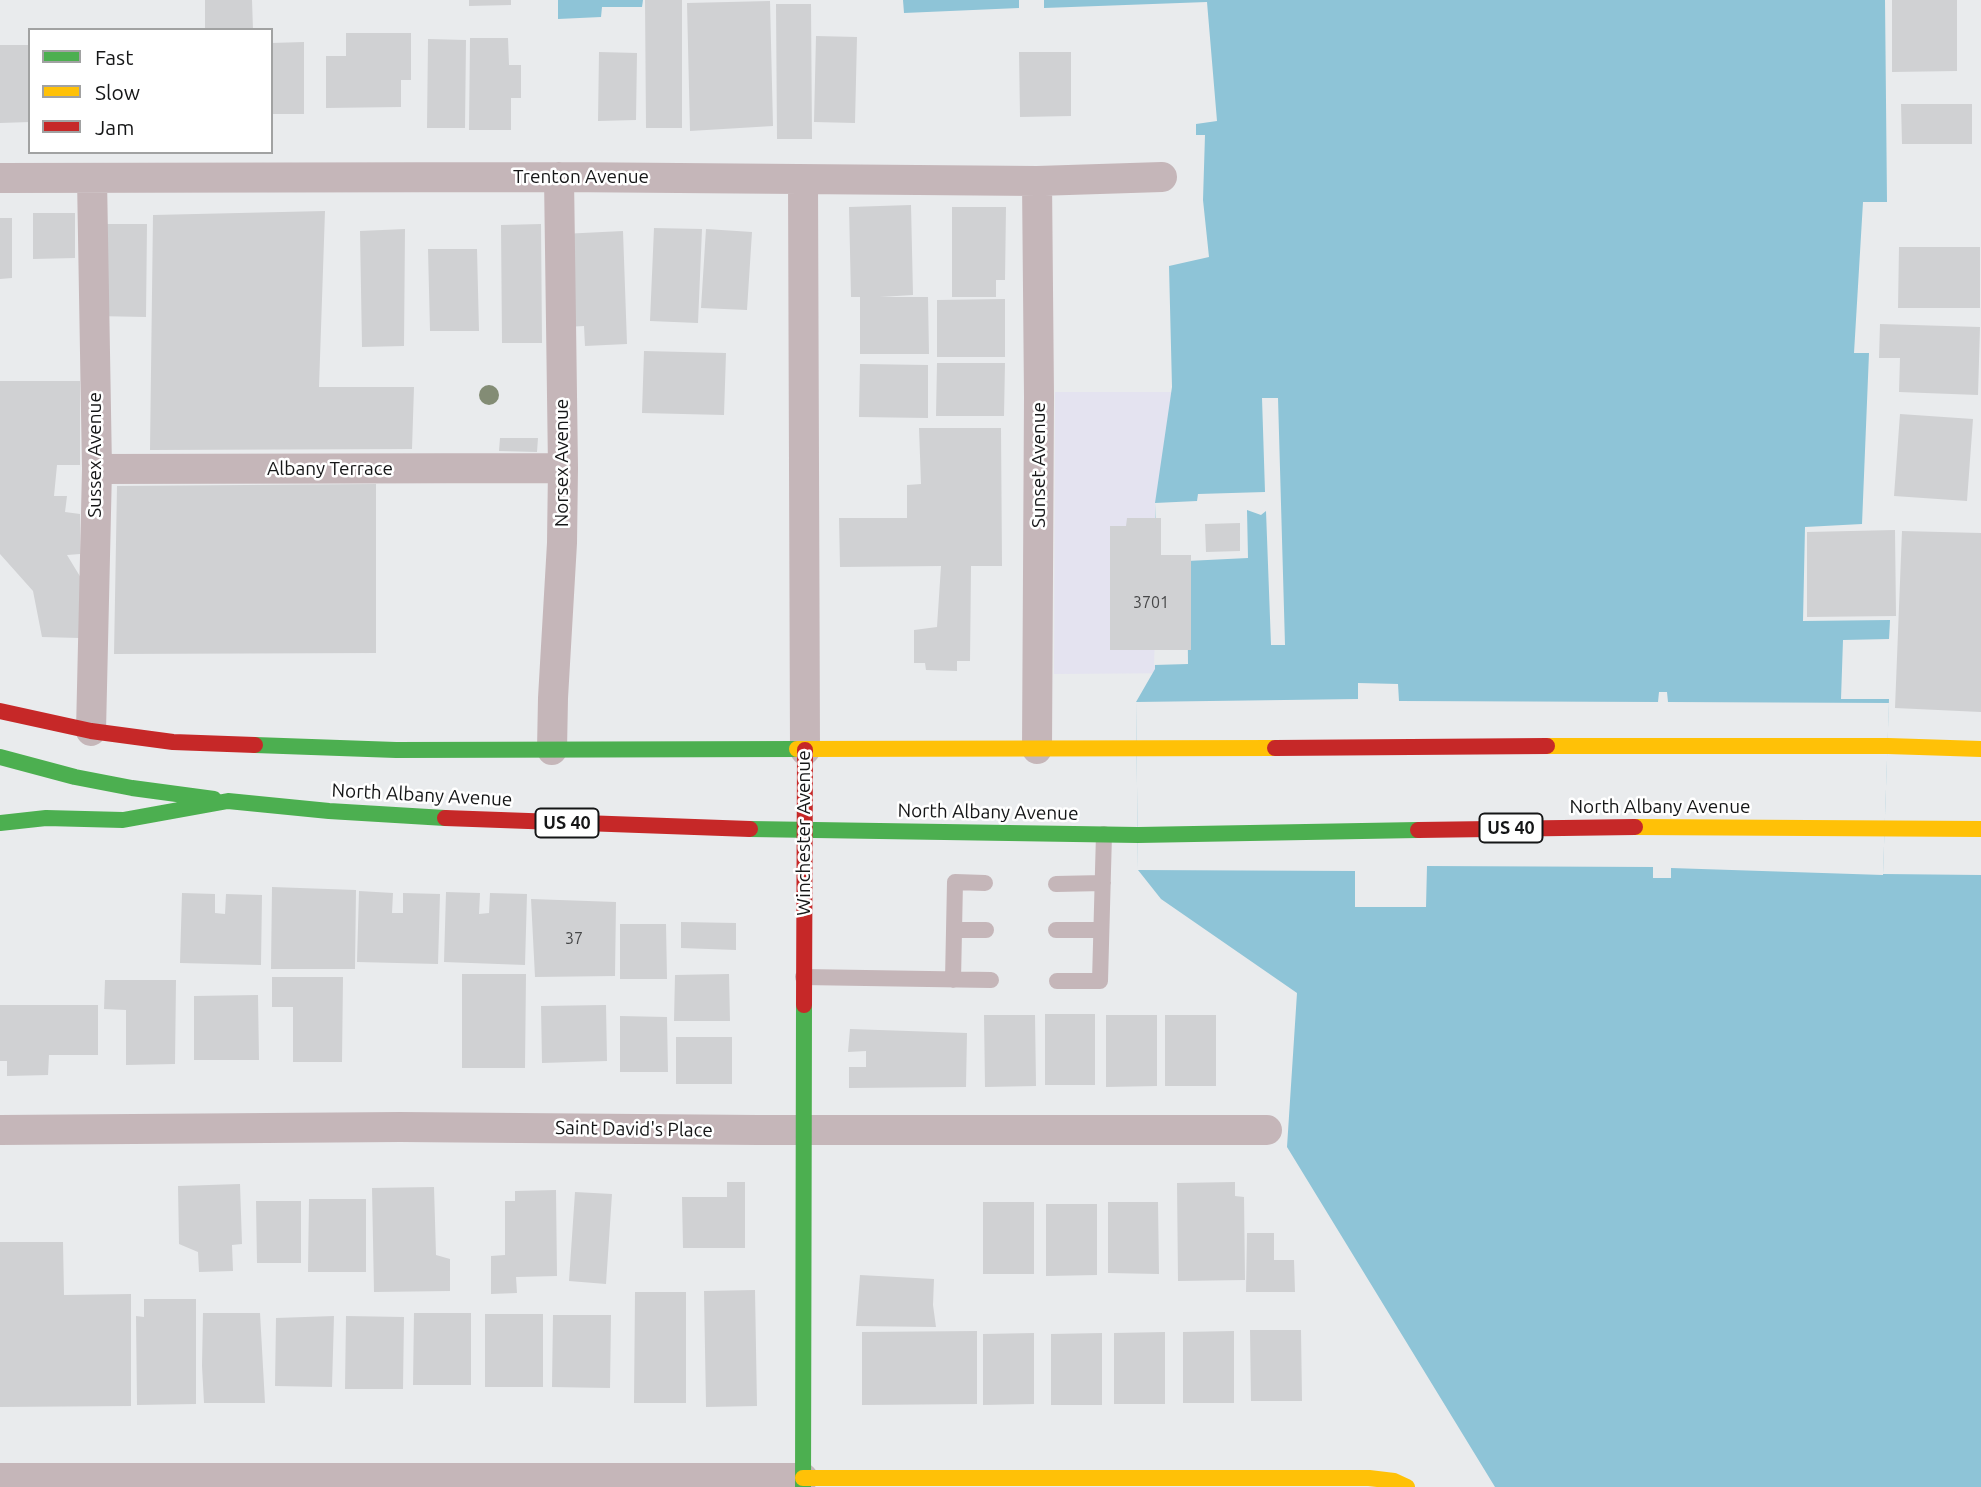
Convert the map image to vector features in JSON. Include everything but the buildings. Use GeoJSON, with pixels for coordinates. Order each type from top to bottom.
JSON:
{"type":"FeatureCollection","features":[{"type":"Feature","properties":{"kind":"main road"},"geometry":{"type":"LineString","coordinates":[[0,711],[91,732],[173,742],[396,750],[1888,746],[1981,749]]}},
{"type":"Feature","properties":{"kind":"main road","name":"Winchester Avenue"},"geometry":{"type":"LineString","coordinates":[[803,1482],[805,750]]}},
{"type":"Feature","properties":{"kind":"main road","name":"North Albany Avenue"},"geometry":{"type":"LineString","coordinates":[[0,757],[75,777],[187,797],[328,811],[485,820],[805,831],[1138,835],[1588,827],[1981,829]]}},
{"type":"Feature","properties":{"kind":"main road"},"geometry":{"type":"LineString","coordinates":[[0,823],[46,818],[122,820],[228,801]]}},
{"type":"Feature","properties":{"kind":"main road"},"geometry":{"type":"LineString","coordinates":[[803,1482],[1369,1478],[1394,1481],[1407,1487]]}},
{"type":"Feature","properties":{"kind":"street","name":"Trenton Avenue"},"geometry":{"type":"LineString","coordinates":[[0,178],[559,177],[1037,181],[1162,177]]}},
{"type":"Feature","properties":{"kind":"street","name":"Norsex Avenue"},"geometry":{"type":"LineString","coordinates":[[552,750],[563,468],[559,177]]}},
{"type":"Feature","properties":{"kind":"street","name":"Sussex Avenue"},"geometry":{"type":"LineString","coordinates":[[91,732],[97,469],[92,178]]}},
{"type":"Feature","properties":{"kind":"street","name":"Winchester Avenue"},"geometry":{"type":"LineString","coordinates":[[803,180],[805,750]]}},
{"type":"Feature","properties":{"kind":"street","name":"Sunset Avenue"},"geometry":{"type":"LineString","coordinates":[[1037,181],[1037,749]]}},
{"type":"Feature","properties":{"kind":"street","name":"Albany Terrace"},"geometry":{"type":"LineString","coordinates":[[97,469],[563,468]]}},
{"type":"Feature","properties":{"kind":"street","name":"Saint David's Place"},"geometry":{"type":"LineString","coordinates":[[0,1130],[386,1127],[1267,1130]]}},
{"type":"Feature","properties":{"kind":"street"},"geometry":{"type":"LineString","coordinates":[[0,1478],[803,1482]]}},
{"type":"Feature","properties":{"kind":"lane"},"geometry":{"type":"LineString","coordinates":[[1057,981],[1100,981],[1104,834]]}},
{"type":"Feature","properties":{"kind":"lane"},"geometry":{"type":"LineString","coordinates":[[953,980],[955,882],[985,883]]}},
{"type":"Feature","properties":{"kind":"lane"},"geometry":{"type":"LineString","coordinates":[[1056,884],[1103,883]]}},
{"type":"Feature","properties":{"kind":"lane"},"geometry":{"type":"LineString","coordinates":[[954,930],[986,930]]}},
{"type":"Feature","properties":{"kind":"lane"},"geometry":{"type":"LineString","coordinates":[[1056,930],[1101,930]]}},
{"type":"Feature","properties":{"kind":"lane"},"geometry":{"type":"LineString","coordinates":[[803,977],[991,980]]}},
{"type":"Feature","properties":{"kind":"shaded area"},"geometry":{"type":"Polygon","coordinates":[[[1055,392],[1197,392],[1197,673],[1054,674],[1055,392]]]}},
{"type":"Feature","properties":{"kind":"water"},"geometry":{"type":"Polygon","coordinates":[[[558,0],[643,0],[642,7],[602,7],[601,17],[558,19],[558,0]]]}},
{"type":"Feature","properties":{"kind":"water"},"geometry":{"type":"Polygon","coordinates":[[[903,0],[1019,0],[1019,8],[904,13],[903,0]]]}},
{"type":"Feature","properties":{"kind":"water"},"geometry":{"type":"Polygon","coordinates":[[[1044,0],[1885,0],[1887,202],[1863,202],[1854,353],[1869,353],[1862,524],[1805,527],[1803,621],[1890,620],[1889,639],[1843,640],[1841,699],[1889,699],[1883,874],[1981,875],[1981,1487],[1495,1487],[1287,1147],[1297,993],[1161,899],[1138,870],[1136,702],[1155,669],[1155,503],[1172,387],[1169,266],[1209,257],[1203,200],[1205,135],[1196,135],[1196,124],[1217,121],[1207,2],[1044,8],[1044,0]]]}},
{"type":"Feature","properties":{"kind":"pier"},"geometry":{"type":"Polygon","coordinates":[[[1262,398],[1278,398],[1285,645],[1271,645],[1266,511],[1261,515],[1247,510],[1248,558],[1187,561],[1188,664],[1154,665],[1157,570],[1155,503],[1197,501],[1198,494],[1265,492],[1262,398]]]}},
{"type":"Feature","properties":{"kind":"pier"},"geometry":{"type":"Polygon","coordinates":[[[1358,683],[1398,684],[1399,701],[1658,702],[1659,692],[1667,692],[1668,702],[1889,703],[1883,875],[1671,868],[1671,878],[1653,878],[1653,867],[1427,866],[1426,907],[1355,907],[1355,871],[1138,870],[1136,702],[1358,699],[1358,683]]]}},
{"type":"Feature","properties":{"kind":"traffic: fast"},"geometry":{"type":"LineString","coordinates":[[255,745],[396,750],[797,749]]}},
{"type":"Feature","properties":{"kind":"traffic: fast"},"geometry":{"type":"LineString","coordinates":[[0,757],[75,777],[214,799]]}},
{"type":"Feature","properties":{"kind":"traffic: fast"},"geometry":{"type":"LineString","coordinates":[[0,823],[46,818],[123,820],[228,801],[445,818]]}},
{"type":"Feature","properties":{"kind":"traffic: fast"},"geometry":{"type":"LineString","coordinates":[[750,829],[1138,835],[1418,830]]}},
{"type":"Feature","properties":{"kind":"traffic: fast"},"geometry":{"type":"LineString","coordinates":[[803,1487],[804,1005]]}},
{"type":"Feature","properties":{"kind":"traffic: slow"},"geometry":{"type":"LineString","coordinates":[[1547,746],[1888,746],[1981,749]]}},
{"type":"Feature","properties":{"kind":"traffic: slow"},"geometry":{"type":"LineString","coordinates":[[797,749],[1275,748]]}},
{"type":"Feature","properties":{"kind":"traffic: slow"},"geometry":{"type":"LineString","coordinates":[[1635,827],[1981,829]]}},
{"type":"Feature","properties":{"kind":"traffic: slow"},"geometry":{"type":"LineString","coordinates":[[803,1478],[1369,1478],[1394,1481],[1407,1487]]}},
{"type":"Feature","properties":{"kind":"traffic: jam"},"geometry":{"type":"LineString","coordinates":[[0,711],[91,731],[173,742],[255,745]]}},
{"type":"Feature","properties":{"kind":"traffic: jam"},"geometry":{"type":"LineString","coordinates":[[1275,748],[1547,746]]}},
{"type":"Feature","properties":{"kind":"traffic: jam"},"geometry":{"type":"LineString","coordinates":[[804,1005],[805,750]]}},
{"type":"Feature","properties":{"kind":"traffic: jam"},"geometry":{"type":"LineString","coordinates":[[445,818],[750,829]]}},
{"type":"Feature","properties":{"kind":"traffic: jam"},"geometry":{"type":"LineString","coordinates":[[1418,830],[1635,827]]}}]}
